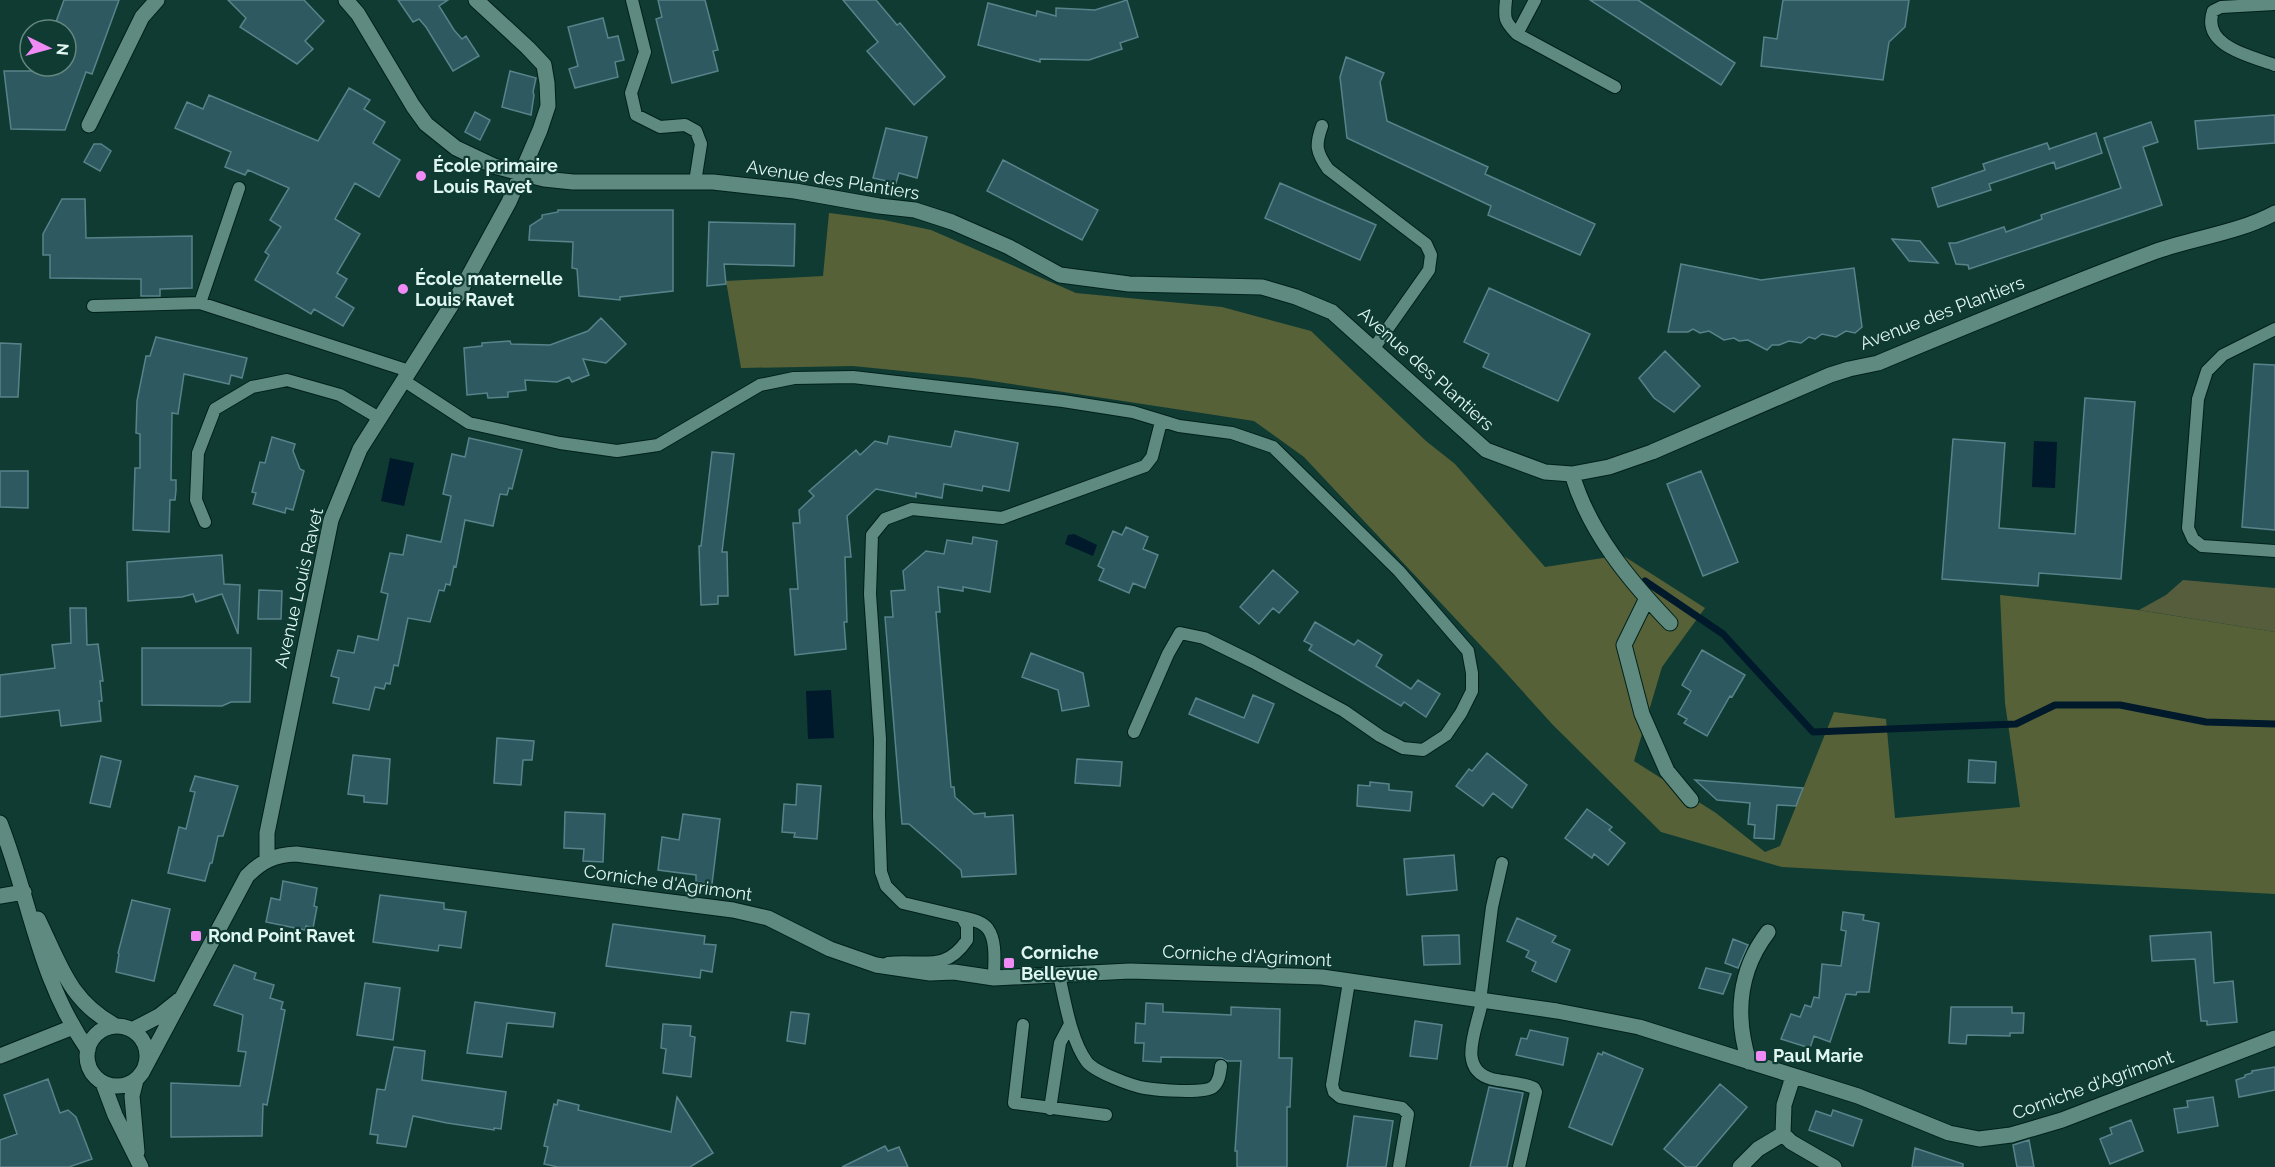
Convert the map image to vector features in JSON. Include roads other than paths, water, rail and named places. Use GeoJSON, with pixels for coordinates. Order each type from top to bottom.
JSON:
{"type":"FeatureCollection","features":[{"type":"Feature","properties":{"kind":"street"},"geometry":{"type":"LineString","coordinates":[[89,125],[142,17],[157,0]]}},
{"type":"Feature","properties":{"kind":"street","name":"Avenue des Plantiers"},"geometry":{"type":"LineString","coordinates":[[346,0],[384,56],[412,106],[431,129],[466,153],[494,166],[544,179],[573,183],[713,182],[795,191],[915,210],[952,222],[1009,247],[1060,275],[1129,284],[1262,287],[1296,297],[1332,312],[1486,450],[1545,472],[1572,474],[1609,467],[1652,452],[1830,375],[1878,363],[2071,283],[2176,244],[2275,213]]}},
{"type":"Feature","properties":{"kind":"street","name":"Avenue Louis Ravet"},"geometry":{"type":"LineString","coordinates":[[267,859],[267,833],[331,520],[360,450],[461,290],[509,202],[548,106],[544,65],[476,0]]}},
{"type":"Feature","properties":{"kind":"street"},"geometry":{"type":"LineString","coordinates":[[1572,474],[1588,514],[1630,580],[1670,623]]}},
{"type":"Feature","properties":{"kind":"street"},"geometry":{"type":"LineString","coordinates":[[1647,598],[1624,645],[1642,714],[1667,771],[1691,800]]}},
{"type":"Feature","properties":{"kind":"street"},"geometry":{"type":"LineString","coordinates":[[0,823],[24,892],[43,962],[54,990],[87,1050],[90,1069],[95,1077],[114,1087],[126,1086],[136,1080]]}},
{"type":"Feature","properties":{"kind":"street","name":"Corniche d'Agrimont"},"geometry":{"type":"LineString","coordinates":[[267,859],[296,854],[733,910],[768,918],[830,949],[876,965],[930,973],[954,972],[994,978],[1130,971],[1322,977],[1557,1011],[1639,1027],[1858,1096],[1948,1133],[1978,1139],[2011,1135],[2062,1120],[2275,1038]]}},
{"type":"Feature","properties":{"kind":"street"},"geometry":{"type":"LineString","coordinates":[[139,1163],[132,1095],[136,1080],[246,876],[267,859]]}},
{"type":"Feature","properties":{"kind":"street"},"geometry":{"type":"LineString","coordinates":[[0,896],[24,892]]}},
{"type":"Feature","properties":{"kind":"street"},"geometry":{"type":"LineString","coordinates":[[24,892],[69,983],[79,998],[90,1011],[116,1026],[132,1030],[141,1037],[146,1047],[145,1067]]}},
{"type":"Feature","properties":{"kind":"street"},"geometry":{"type":"LineString","coordinates":[[1749,1062],[1742,1039],[1739,1010],[1744,982],[1760,942],[1768,932]]}},
{"type":"Feature","properties":{"kind":"street"},"geometry":{"type":"LineString","coordinates":[[132,1030],[159,1016],[183,996]]}},
{"type":"Feature","properties":{"kind":"street"},"geometry":{"type":"LineString","coordinates":[[87,1050],[98,1033],[116,1026]]}},
{"type":"Feature","properties":{"kind":"street"},"geometry":{"type":"LineString","coordinates":[[0,1056],[73,1027]]}},
{"type":"Feature","properties":{"kind":"street"},"geometry":{"type":"LineString","coordinates":[[1793,1077],[1784,1105],[1783,1134],[1791,1142],[1834,1167]]}},
{"type":"Feature","properties":{"kind":"street"},"geometry":{"type":"LineString","coordinates":[[103,1083],[115,1115],[139,1163]]}},
{"type":"Feature","properties":{"kind":"street"},"geometry":{"type":"LineString","coordinates":[[1740,1167],[1758,1149],[1783,1134]]}},
{"type":"Feature","properties":{"kind":"lane"},"geometry":{"type":"LineString","coordinates":[[632,0],[645,52],[631,93],[636,115],[660,127],[685,125],[696,131],[700,144],[695,183]]}},
{"type":"Feature","properties":{"kind":"lane"},"geometry":{"type":"LineString","coordinates":[[1506,0],[1504,17],[1517,34],[1615,87]]}},
{"type":"Feature","properties":{"kind":"lane"},"geometry":{"type":"LineString","coordinates":[[1517,34],[1535,0]]}},
{"type":"Feature","properties":{"kind":"lane"},"geometry":{"type":"LineString","coordinates":[[2275,4],[2221,7],[2213,11],[2210,20],[2210,29],[2215,38],[2243,54],[2275,64]]}},
{"type":"Feature","properties":{"kind":"lane"},"geometry":{"type":"LineString","coordinates":[[1322,126],[1317,141],[1320,156],[1328,169],[1426,244],[1431,255],[1429,270],[1374,348]]}},
{"type":"Feature","properties":{"kind":"lane"},"geometry":{"type":"LineString","coordinates":[[200,303],[239,188]]}},
{"type":"Feature","properties":{"kind":"lane"},"geometry":{"type":"LineString","coordinates":[[93,306],[200,303],[406,376],[469,423],[560,443],[617,451],[658,445],[760,385],[794,378],[853,377],[1063,401],[1133,412],[1179,426],[1232,433],[1273,447],[1398,571],[1468,651],[1472,691],[1446,735],[1423,750],[1402,748],[1344,711],[1253,662],[1204,638],[1180,633],[1168,654],[1134,732]]}},
{"type":"Feature","properties":{"kind":"lane"},"geometry":{"type":"LineString","coordinates":[[2275,329],[2223,355],[2207,371],[2198,399],[2188,528],[2193,539],[2202,546],[2275,551]]}},
{"type":"Feature","properties":{"kind":"lane"},"geometry":{"type":"LineString","coordinates":[[205,522],[196,500],[198,453],[215,409],[252,387],[287,380],[340,395],[379,418]]}},
{"type":"Feature","properties":{"kind":"lane"},"geometry":{"type":"LineString","coordinates":[[994,978],[993,942],[988,929],[979,922],[903,903],[886,886],[881,872],[880,739],[870,594],[872,535],[885,519],[912,509],[1002,518],[1145,466],[1152,457],[1161,422]]}},
{"type":"Feature","properties":{"kind":"lane"},"geometry":{"type":"LineString","coordinates":[[1502,863],[1492,908],[1481,1001],[1470,1055],[1473,1066],[1482,1075],[1521,1083],[1534,1088],[1536,1092],[1519,1167]]}},
{"type":"Feature","properties":{"kind":"lane"},"geometry":{"type":"LineString","coordinates":[[876,965],[903,961],[943,962],[955,956],[968,940],[962,917]]}},
{"type":"Feature","properties":{"kind":"lane"},"geometry":{"type":"LineString","coordinates":[[1059,975],[1070,1024],[1088,1063],[1108,1075],[1139,1087],[1204,1091],[1213,1087],[1220,1077],[1221,1066]]}},
{"type":"Feature","properties":{"kind":"lane"},"geometry":{"type":"LineString","coordinates":[[1349,982],[1332,1085],[1334,1092],[1340,1097],[1402,1108],[1408,1114],[1399,1167]]}},
{"type":"Feature","properties":{"kind":"lane"},"geometry":{"type":"LineString","coordinates":[[1050,1109],[1060,1043],[1070,1024]]}},
{"type":"Feature","properties":{"kind":"lane"},"geometry":{"type":"LineString","coordinates":[[1023,1025],[1014,1103],[1106,1115]]}},
{"type":"Feature","properties":{"kind":"water"},"geometry":{"type":"Polygon","coordinates":[[[2034,441],[2057,442],[2055,488],[2032,487],[2034,441]]]}},
{"type":"Feature","properties":{"kind":"water"},"geometry":{"type":"Polygon","coordinates":[[[390,458],[414,463],[404,506],[381,501],[390,458]]]}},
{"type":"Feature","properties":{"kind":"water"},"geometry":{"type":"Polygon","coordinates":[[[1074,534],[1097,545],[1093,556],[1065,544],[1068,535],[1074,534]]]}},
{"type":"Feature","properties":{"kind":"water"},"geometry":{"type":"Polygon","coordinates":[[[831,690],[834,738],[808,739],[806,691],[831,690]]]}},
{"type":"Feature","properties":{"kind":"waterway"},"geometry":{"type":"LineString","coordinates":[[1645,581],[1723,634],[1813,732],[2016,724],[2055,705],[2120,705],[2206,722],[2275,724]]}},
{"type":"Feature","properties":{"kind":"place","name":"École primaire Louis Ravet"},"geometry":{"type":"Point","coordinates":[421,176]}},
{"type":"Feature","properties":{"kind":"place","name":"École maternelle Louis Ravet"},"geometry":{"type":"Point","coordinates":[403,289]}},
{"type":"Feature","properties":{"kind":"place","name":"Rond Point Ravet"},"geometry":{"type":"Point","coordinates":[196,936]}},
{"type":"Feature","properties":{"kind":"place","name":"Corniche Bellevue"},"geometry":{"type":"Point","coordinates":[1009,963]}},
{"type":"Feature","properties":{"kind":"place","name":"Paul Marie"},"geometry":{"type":"Point","coordinates":[1761,1056]}}]}
